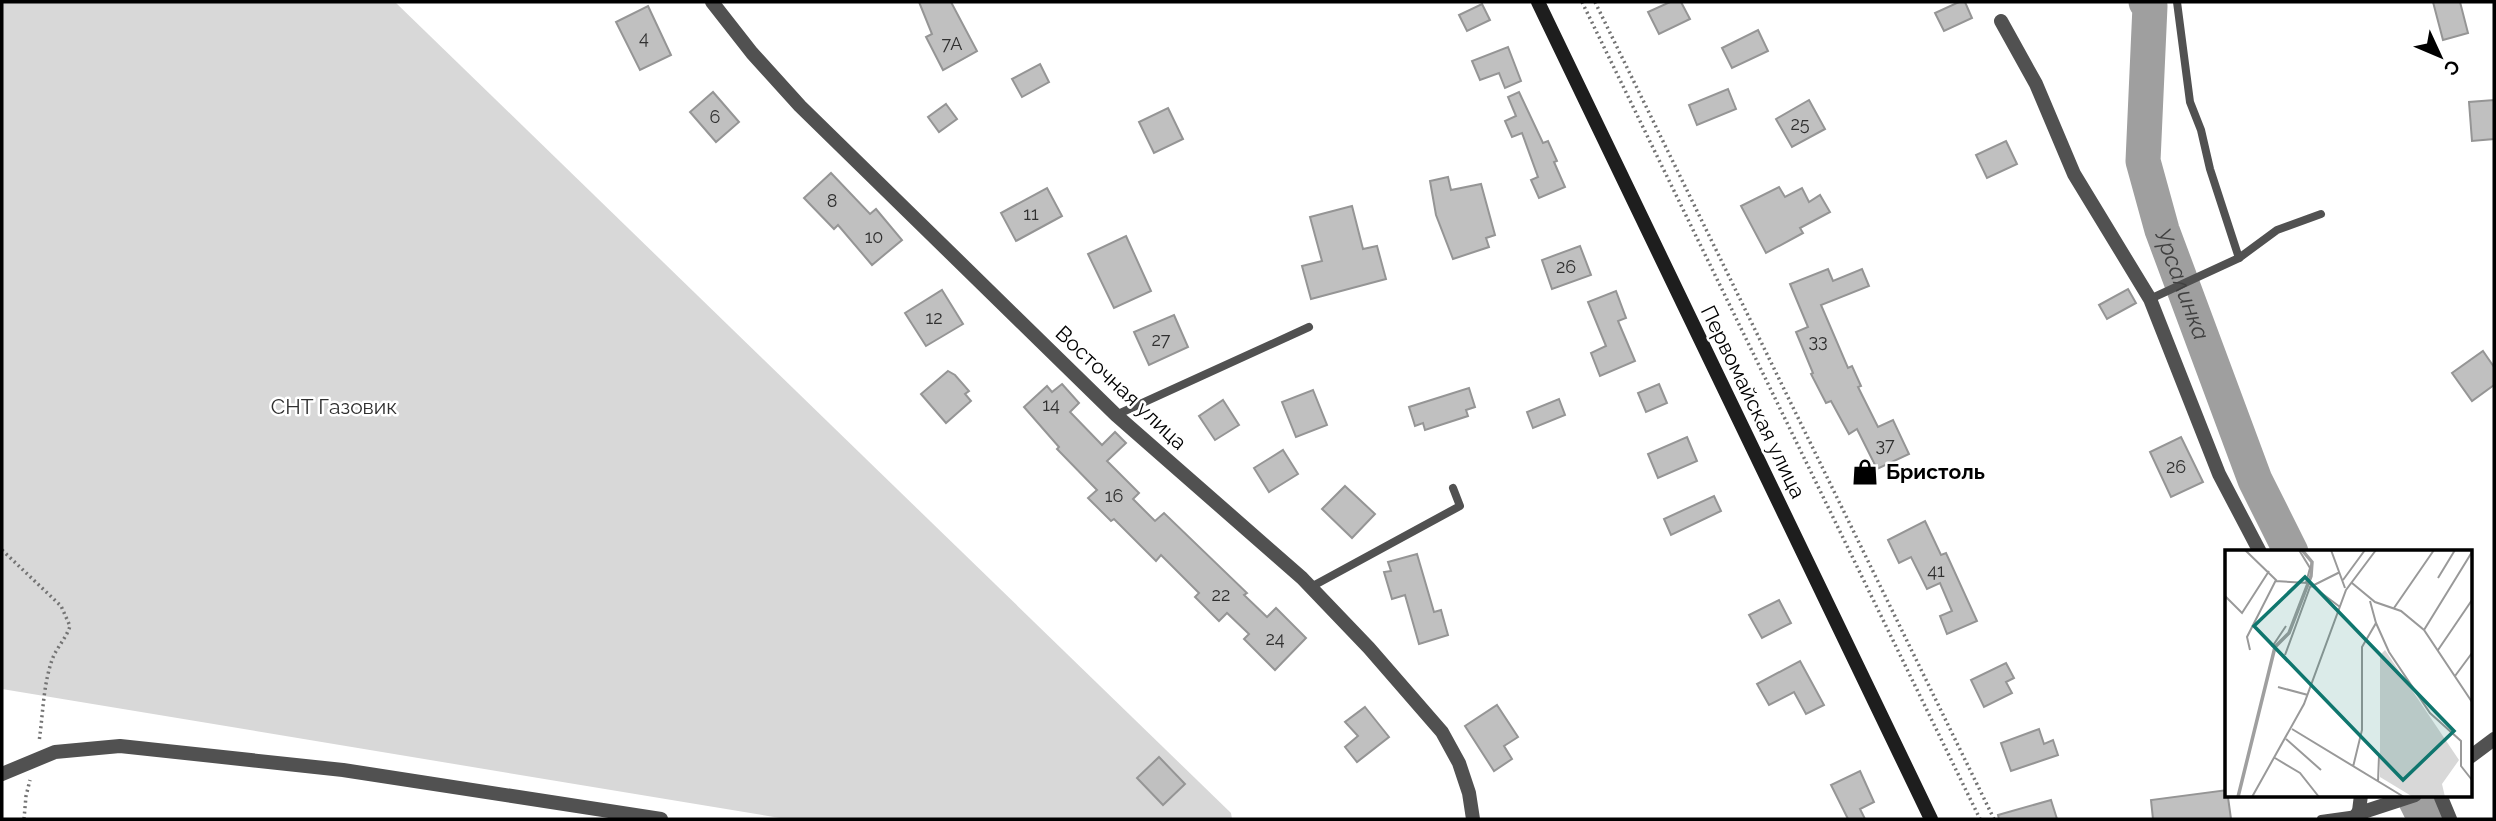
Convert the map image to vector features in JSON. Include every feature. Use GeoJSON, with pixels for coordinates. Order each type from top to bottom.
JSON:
{"type":"FeatureCollection","features":[{"type":"Feature","properties":{"kind":"main road","name":"Первомайская улица"},"geometry":{"type":"LineString","coordinates":[[1538,2],[1930,819]]}},
{"type":"Feature","properties":{"kind":"street","name":"Восточная улица"},"geometry":{"type":"LineString","coordinates":[[712,2],[752,53],[800,107],[1116,415],[1311,587],[1369,648],[1442,732],[1459,763],[1469,793],[1473,819]]}},
{"type":"Feature","properties":{"kind":"street"},"geometry":{"type":"LineString","coordinates":[[2001,22],[2036,84],[2074,174],[2150,299],[2219,474],[2259,550]]}},
{"type":"Feature","properties":{"kind":"street"},"geometry":{"type":"LineString","coordinates":[[2472,756],[2494,739]]}},
{"type":"Feature","properties":{"kind":"street"},"geometry":{"type":"LineString","coordinates":[[2,774],[55,752],[120,746],[343,770],[661,819]]}},
{"type":"Feature","properties":{"kind":"street"},"geometry":{"type":"LineString","coordinates":[[2361,796],[2358,817],[2412,796]]}},
{"type":"Feature","properties":{"kind":"street"},"geometry":{"type":"LineString","coordinates":[[2440,796],[2450,819]]}},
{"type":"Feature","properties":{"kind":"lane"},"geometry":{"type":"LineString","coordinates":[[2177,2],[2190,102],[2202,130],[2210,169],[2239,258]]}},
{"type":"Feature","properties":{"kind":"lane"},"geometry":{"type":"LineString","coordinates":[[2150,299],[2239,258],[2277,230],[2321,214]]}},
{"type":"Feature","properties":{"kind":"lane"},"geometry":{"type":"LineString","coordinates":[[1116,415],[1309,327]]}},
{"type":"Feature","properties":{"kind":"lane"},"geometry":{"type":"LineString","coordinates":[[1311,587],[1460,506],[1453,488]]}},
{"type":"Feature","properties":{"kind":"lane"},"geometry":{"type":"LineString","coordinates":[[2321,819],[2358,817]]}},
{"type":"Feature","properties":{"kind":"path"},"geometry":{"type":"LineString","coordinates":[[1582,2],[1980,819]]}},
{"type":"Feature","properties":{"kind":"path"},"geometry":{"type":"LineString","coordinates":[[1595,2],[1994,819]]}},
{"type":"Feature","properties":{"kind":"path"},"geometry":{"type":"LineString","coordinates":[[2,550],[61,606],[70,626],[65,640],[53,657],[47,678],[36,760],[26,796],[24,819]]}},
{"type":"Feature","properties":{"kind":"green space","name":"СНТ Газовик"},"geometry":{"type":"Polygon","coordinates":[[[2,2],[395,2],[1231,813],[1232,819],[786,819],[2,689],[2,2]]]}},
{"type":"Feature","properties":{"kind":"building"},"geometry":{"type":"Polygon","coordinates":[[[919,2],[951,2],[977,51],[943,70],[926,37],[932,34],[919,2]]]}},
{"type":"Feature","properties":{"kind":"building"},"geometry":{"type":"Polygon","coordinates":[[[1670,2],[1681,2],[1690,19],[1659,34],[1648,12],[1670,2]]]}},
{"type":"Feature","properties":{"kind":"building"},"geometry":{"type":"Polygon","coordinates":[[[1965,2],[1972,18],[1944,31],[1935,13],[1965,2]]]}},
{"type":"Feature","properties":{"kind":"building"},"geometry":{"type":"Polygon","coordinates":[[[2433,2],[2460,2],[2468,33],[2443,40],[2433,2]]]}},
{"type":"Feature","properties":{"kind":"building"},"geometry":{"type":"Polygon","coordinates":[[[1482,4],[1490,20],[1467,31],[1459,15],[1482,4]]]}},
{"type":"Feature","properties":{"kind":"building"},"geometry":{"type":"Polygon","coordinates":[[[648,6],[671,55],[640,70],[616,22],[648,6]]]}},
{"type":"Feature","properties":{"kind":"building"},"geometry":{"type":"Polygon","coordinates":[[[1758,30],[1768,51],[1732,68],[1722,48],[1758,30]]]}},
{"type":"Feature","properties":{"kind":"building"},"geometry":{"type":"Polygon","coordinates":[[[1508,47],[1521,81],[1505,88],[1499,73],[1480,80],[1472,61],[1508,47]]]}},
{"type":"Feature","properties":{"kind":"building"},"geometry":{"type":"Polygon","coordinates":[[[1040,64],[1049,82],[1022,97],[1012,79],[1040,64]]]}},
{"type":"Feature","properties":{"kind":"building"},"geometry":{"type":"Polygon","coordinates":[[[1728,89],[1736,109],[1697,125],[1689,105],[1728,89]]]}},
{"type":"Feature","properties":{"kind":"building"},"geometry":{"type":"Polygon","coordinates":[[[713,92],[739,122],[716,142],[690,112],[713,92]]]}},
{"type":"Feature","properties":{"kind":"building"},"geometry":{"type":"Polygon","coordinates":[[[1519,92],[1543,143],[1548,141],[1565,187],[1539,198],[1531,180],[1538,177],[1522,133],[1512,137],[1505,121],[1516,116],[1508,97],[1519,92]]]}},
{"type":"Feature","properties":{"kind":"building"},"geometry":{"type":"Polygon","coordinates":[[[1809,100],[1825,129],[1792,147],[1776,119],[1809,100]]]}},
{"type":"Feature","properties":{"kind":"building"},"geometry":{"type":"Polygon","coordinates":[[[2494,100],[2494,139],[2472,141],[2469,102],[2494,100]]]}},
{"type":"Feature","properties":{"kind":"building"},"geometry":{"type":"Polygon","coordinates":[[[946,104],[957,119],[939,132],[928,117],[946,104]]]}},
{"type":"Feature","properties":{"kind":"building"},"geometry":{"type":"Polygon","coordinates":[[[1168,108],[1183,139],[1154,153],[1139,122],[1168,108]]]}},
{"type":"Feature","properties":{"kind":"building"},"geometry":{"type":"Polygon","coordinates":[[[2006,141],[2017,164],[1987,178],[1976,155],[2006,141]]]}},
{"type":"Feature","properties":{"kind":"building"},"geometry":{"type":"Polygon","coordinates":[[[831,173],[870,214],[876,209],[902,240],[872,265],[838,225],[834,229],[804,198],[831,173]]]}},
{"type":"Feature","properties":{"kind":"building"},"geometry":{"type":"Polygon","coordinates":[[[1448,177],[1451,190],[1481,184],[1495,235],[1486,238],[1489,247],[1453,259],[1436,215],[1430,181],[1448,177]]]}},
{"type":"Feature","properties":{"kind":"building"},"geometry":{"type":"Polygon","coordinates":[[[1779,187],[1785,197],[1802,188],[1809,202],[1820,195],[1830,212],[1800,228],[1803,233],[1766,253],[1741,206],[1779,187]]]}},
{"type":"Feature","properties":{"kind":"building"},"geometry":{"type":"Polygon","coordinates":[[[1047,188],[1062,216],[1016,241],[1001,213],[1047,188]]]}},
{"type":"Feature","properties":{"kind":"building"},"geometry":{"type":"Polygon","coordinates":[[[1352,206],[1363,249],[1377,246],[1386,279],[1311,299],[1302,266],[1322,261],[1310,217],[1352,206]]]}},
{"type":"Feature","properties":{"kind":"building"},"geometry":{"type":"Polygon","coordinates":[[[1126,236],[1151,291],[1114,308],[1088,254],[1126,236]]]}},
{"type":"Feature","properties":{"kind":"building"},"geometry":{"type":"Polygon","coordinates":[[[1580,246],[1591,275],[1552,289],[1542,260],[1580,246]]]}},
{"type":"Feature","properties":{"kind":"building"},"geometry":{"type":"Polygon","coordinates":[[[1828,269],[1833,281],[1862,269],[1869,286],[1821,305],[1848,368],[1852,366],[1861,386],[1858,387],[1878,427],[1893,420],[1909,454],[1877,469],[1857,429],[1849,434],[1831,401],[1826,403],[1811,374],[1813,373],[1796,332],[1808,327],[1790,284],[1828,269]]]}},
{"type":"Feature","properties":{"kind":"building"},"geometry":{"type":"Polygon","coordinates":[[[2128,289],[2136,303],[2107,319],[2099,305],[2128,289]]]}},
{"type":"Feature","properties":{"kind":"building"},"geometry":{"type":"Polygon","coordinates":[[[942,290],[963,324],[926,346],[905,313],[942,290]]]}},
{"type":"Feature","properties":{"kind":"building"},"geometry":{"type":"Polygon","coordinates":[[[1616,291],[1626,318],[1618,321],[1635,361],[1600,376],[1591,353],[1606,346],[1588,302],[1616,291]]]}},
{"type":"Feature","properties":{"kind":"building"},"geometry":{"type":"Polygon","coordinates":[[[1174,315],[1188,347],[1149,365],[1134,332],[1174,315]]]}},
{"type":"Feature","properties":{"kind":"building"},"geometry":{"type":"Polygon","coordinates":[[[2483,351],[2494,367],[2494,385],[2472,401],[2452,373],[2483,351]]]}},
{"type":"Feature","properties":{"kind":"building"},"geometry":{"type":"Polygon","coordinates":[[[948,371],[969,391],[965,394],[971,401],[946,423],[921,394],[948,371]]]}},
{"type":"Feature","properties":{"kind":"building"},"geometry":{"type":"Polygon","coordinates":[[[1062,384],[1079,403],[1070,412],[1102,445],[1115,432],[1126,443],[1107,461],[1139,493],[1133,499],[1155,521],[1164,513],[1247,593],[1244,595],[1267,617],[1276,608],[1306,638],[1275,670],[1244,639],[1249,634],[1227,613],[1219,621],[1195,597],[1199,593],[1161,555],[1156,561],[1114,519],[1111,521],[1088,498],[1097,490],[1057,449],[1059,447],[1024,407],[1047,386],[1052,392],[1062,384]]]}},
{"type":"Feature","properties":{"kind":"building"},"geometry":{"type":"Polygon","coordinates":[[[1659,384],[1667,403],[1646,412],[1638,393],[1659,384]]]}},
{"type":"Feature","properties":{"kind":"building"},"geometry":{"type":"Polygon","coordinates":[[[1469,388],[1475,407],[1466,410],[1468,416],[1425,430],[1423,423],[1415,426],[1409,407],[1469,388]]]}},
{"type":"Feature","properties":{"kind":"building"},"geometry":{"type":"Polygon","coordinates":[[[1313,390],[1327,425],[1296,437],[1282,402],[1313,390]]]}},
{"type":"Feature","properties":{"kind":"building"},"geometry":{"type":"Polygon","coordinates":[[[1559,399],[1565,415],[1533,428],[1527,412],[1559,399]]]}},
{"type":"Feature","properties":{"kind":"building"},"geometry":{"type":"Polygon","coordinates":[[[1223,400],[1239,425],[1215,440],[1199,416],[1223,400]]]}},
{"type":"Feature","properties":{"kind":"building"},"geometry":{"type":"Polygon","coordinates":[[[1687,437],[1697,461],[1658,478],[1648,454],[1687,437]]]}},
{"type":"Feature","properties":{"kind":"building"},"geometry":{"type":"Polygon","coordinates":[[[2181,437],[2203,482],[2171,497],[2150,452],[2181,437]]]}},
{"type":"Feature","properties":{"kind":"building"},"geometry":{"type":"Polygon","coordinates":[[[1283,450],[1298,474],[1269,492],[1254,468],[1283,450]]]}},
{"type":"Feature","properties":{"kind":"building"},"geometry":{"type":"Polygon","coordinates":[[[1345,486],[1375,514],[1352,538],[1322,509],[1345,486]]]}},
{"type":"Feature","properties":{"kind":"building"},"geometry":{"type":"Polygon","coordinates":[[[1714,496],[1721,511],[1671,535],[1664,519],[1714,496]]]}},
{"type":"Feature","properties":{"kind":"building"},"geometry":{"type":"Polygon","coordinates":[[[1925,521],[1941,555],[1946,553],[1977,621],[1947,634],[1940,616],[1952,611],[1940,583],[1927,589],[1911,557],[1899,563],[1888,540],[1925,521]]]}},
{"type":"Feature","properties":{"kind":"building"},"geometry":{"type":"Polygon","coordinates":[[[1417,554],[1434,612],[1441,610],[1448,635],[1419,644],[1405,595],[1392,599],[1384,572],[1391,571],[1388,562],[1417,554]]]}},
{"type":"Feature","properties":{"kind":"building"},"geometry":{"type":"Polygon","coordinates":[[[1779,600],[1791,623],[1762,638],[1749,615],[1779,600]]]}},
{"type":"Feature","properties":{"kind":"building"},"geometry":{"type":"Polygon","coordinates":[[[1800,661],[1824,705],[1806,714],[1794,692],[1769,705],[1757,684],[1800,661]]]}},
{"type":"Feature","properties":{"kind":"building"},"geometry":{"type":"Polygon","coordinates":[[[2006,663],[2014,678],[2006,682],[2012,693],[1984,707],[1971,680],[2006,663]]]}},
{"type":"Feature","properties":{"kind":"building"},"geometry":{"type":"Polygon","coordinates":[[[1497,705],[1518,737],[1504,746],[1512,759],[1494,771],[1465,726],[1497,705]]]}},
{"type":"Feature","properties":{"kind":"building"},"geometry":{"type":"Polygon","coordinates":[[[1365,707],[1389,737],[1357,762],[1345,747],[1358,736],[1345,722],[1365,707]]]}},
{"type":"Feature","properties":{"kind":"building"},"geometry":{"type":"Polygon","coordinates":[[[2039,729],[2044,744],[2053,740],[2058,755],[2011,771],[2001,743],[2039,729]]]}},
{"type":"Feature","properties":{"kind":"building"},"geometry":{"type":"Polygon","coordinates":[[[1159,757],[1185,784],[1163,805],[1137,778],[1159,757]]]}},
{"type":"Feature","properties":{"kind":"building"},"geometry":{"type":"Polygon","coordinates":[[[1860,771],[1874,802],[1860,809],[1865,819],[1848,819],[1831,785],[1860,771]]]}},
{"type":"Feature","properties":{"kind":"building"},"geometry":{"type":"Polygon","coordinates":[[[2225,790],[2231,819],[2153,819],[2151,800],[2225,790]]]}},
{"type":"Feature","properties":{"kind":"building"},"geometry":{"type":"Polygon","coordinates":[[[2051,800],[2057,819],[1999,819],[1998,815],[2051,800]]]}},
{"type":"Feature","properties":{"kind":"waterway","name":"Урсалинка"},"geometry":{"type":"LineString","coordinates":[[2146,2],[2150,6],[2143,161],[2162,230],[2255,480],[2290,550]]}},
{"type":"Feature","properties":{"kind":"waterway","name":"Урсалинка"},"geometry":{"type":"LineString","coordinates":[[2414,796],[2425,819]]}},
{"type":"Feature","properties":{"kind":"place","name":"Бристоль"},"geometry":{"type":"Point","coordinates":[1865,472]}}]}
